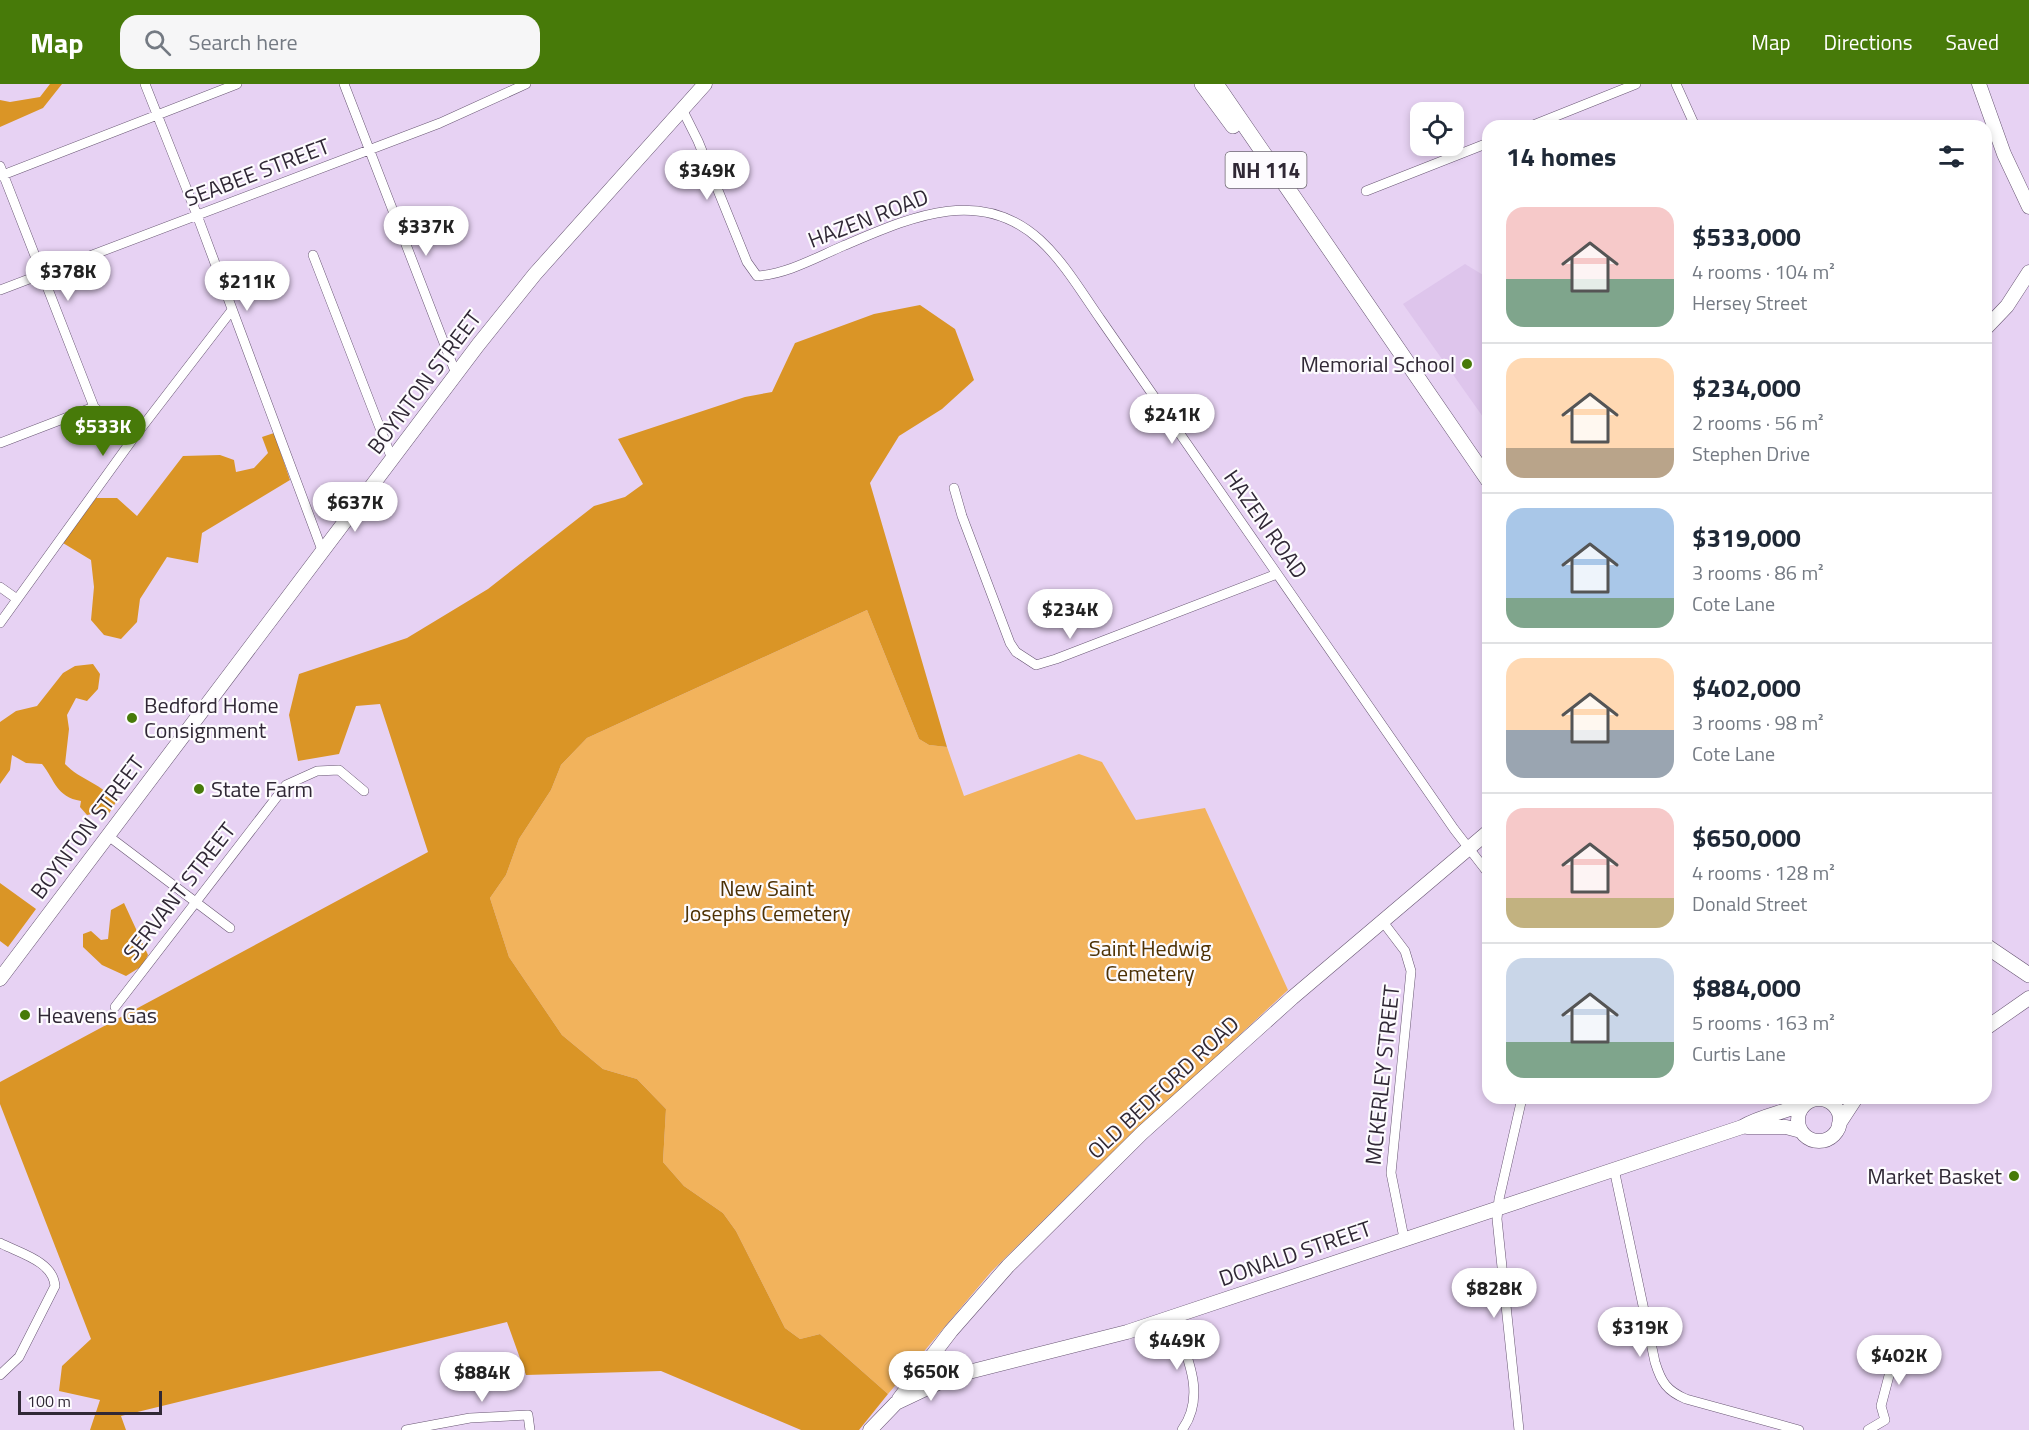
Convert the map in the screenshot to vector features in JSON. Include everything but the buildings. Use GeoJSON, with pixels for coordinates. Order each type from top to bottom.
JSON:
{"type":"FeatureCollection","features":[{"type":"Feature","properties":{"kind":"main road","name":"NH 114"},"geometry":{"type":"LineString","coordinates":[[1202,84],[1309,228],[1332,254]]}},
{"type":"Feature","properties":{"kind":"main road","name":"NH 114"},"geometry":{"type":"LineString","coordinates":[[1216,84],[1482,471]]}},
{"type":"Feature","properties":{"kind":"main road"},"geometry":{"type":"LineString","coordinates":[[1992,950],[2029,975]]}},
{"type":"Feature","properties":{"kind":"street"},"geometry":{"type":"LineString","coordinates":[[145,84],[197,215],[322,550]]}},
{"type":"Feature","properties":{"kind":"street"},"geometry":{"type":"LineString","coordinates":[[132,440],[94,407],[1,172],[237,84]]}},
{"type":"Feature","properties":{"kind":"street"},"geometry":{"type":"LineString","coordinates":[[344,84],[456,374]]}},
{"type":"Feature","properties":{"kind":"street","name":"SEABEE STREET"},"geometry":{"type":"LineString","coordinates":[[0,290],[440,123],[526,84]]}},
{"type":"Feature","properties":{"kind":"street"},"geometry":{"type":"LineString","coordinates":[[1546,120],[1636,84]]}},
{"type":"Feature","properties":{"kind":"street"},"geometry":{"type":"LineString","coordinates":[[1676,84],[1692,120]]}},
{"type":"Feature","properties":{"kind":"street"},"geometry":{"type":"LineString","coordinates":[[1979,84],[1987,120]]}},
{"type":"Feature","properties":{"kind":"street","name":"BOYNTON STREET"},"geometry":{"type":"LineString","coordinates":[[0,979],[456,374],[535,274],[683,111],[703,85]]}},
{"type":"Feature","properties":{"kind":"street","name":"HAZEN ROAD"},"geometry":{"type":"LineString","coordinates":[[683,111],[698,141],[747,262],[757,276],[787,270],[893,225],[946,209],[979,211],[1011,221],[1040,239],[1062,265],[1482,865]]}},
{"type":"Feature","properties":{"kind":"street"},"geometry":{"type":"LineString","coordinates":[[1992,137],[2027,199]]}},
{"type":"Feature","properties":{"kind":"street"},"geometry":{"type":"LineString","coordinates":[[1366,191],[1482,145]]}},
{"type":"Feature","properties":{"kind":"street"},"geometry":{"type":"LineString","coordinates":[[313,255],[392,459]]}},
{"type":"Feature","properties":{"kind":"street"},"geometry":{"type":"LineString","coordinates":[[1992,322],[2007,306],[2029,272]]}},
{"type":"Feature","properties":{"kind":"street"},"geometry":{"type":"LineString","coordinates":[[0,623],[132,440],[232,310]]}},
{"type":"Feature","properties":{"kind":"street"},"geometry":{"type":"LineString","coordinates":[[0,443],[94,407]]}},
{"type":"Feature","properties":{"kind":"street"},"geometry":{"type":"LineString","coordinates":[[954,488],[962,516],[1011,643],[1016,652],[1036,665],[1277,574]]}},
{"type":"Feature","properties":{"kind":"street"},"geometry":{"type":"LineString","coordinates":[[0,587],[17,598]]}},
{"type":"Feature","properties":{"kind":"street","name":"SERVANT STREET"},"geometry":{"type":"LineString","coordinates":[[115,1007],[286,785],[317,771],[339,770],[364,791]]}},
{"type":"Feature","properties":{"kind":"street"},"geometry":{"type":"LineString","coordinates":[[107,835],[230,928]]}},
{"type":"Feature","properties":{"kind":"street","name":"OLD BEDFORD ROAD"},"geometry":{"type":"LineString","coordinates":[[896,1403],[928,1360],[1008,1266],[1142,1133],[1292,998],[1482,838]]}},
{"type":"Feature","properties":{"kind":"street","name":"MCKERLEY STREET"},"geometry":{"type":"LineString","coordinates":[[1383,922],[1405,951],[1411,971],[1391,1173],[1404,1238]]}},
{"type":"Feature","properties":{"kind":"street"},"geometry":{"type":"LineString","coordinates":[[1992,1024],[2029,998]]}},
{"type":"Feature","properties":{"kind":"street"},"geometry":{"type":"LineString","coordinates":[[1518,1430],[1498,1208],[1521,1104]]}},
{"type":"Feature","properties":{"kind":"street","name":"DONALD STREET"},"geometry":{"type":"LineString","coordinates":[[875,1428],[896,1403],[953,1376],[1094,1341],[1173,1316],[1742,1126],[1755,1119],[1777,1115],[1804,1104]]}},
{"type":"Feature","properties":{"kind":"street"},"geometry":{"type":"LineString","coordinates":[[1802,1131],[1798,1117],[1806,1104]]}},
{"type":"Feature","properties":{"kind":"street"},"geometry":{"type":"LineString","coordinates":[[1830,1104],[1835,1107],[1839,1119],[1838,1126]]}},
{"type":"Feature","properties":{"kind":"street","name":"DONALD STREET"},"geometry":{"type":"LineString","coordinates":[[1742,1126],[1786,1127],[1802,1131],[1811,1139],[1824,1140],[1830,1137],[1852,1104]]}},
{"type":"Feature","properties":{"kind":"street"},"geometry":{"type":"LineString","coordinates":[[1614,1169],[1655,1362],[1664,1385],[1670,1392],[1686,1399],[1799,1430]]}},
{"type":"Feature","properties":{"kind":"street"},"geometry":{"type":"LineString","coordinates":[[0,1243],[46,1267],[54,1275],[55,1286],[19,1357],[0,1375]]}},
{"type":"Feature","properties":{"kind":"street"},"geometry":{"type":"LineString","coordinates":[[1173,1316],[1189,1364],[1195,1396],[1190,1417],[1182,1430]]}},
{"type":"Feature","properties":{"kind":"street"},"geometry":{"type":"LineString","coordinates":[[1868,1430],[1885,1420],[1881,1406],[1895,1353]]}},
{"type":"Feature","properties":{"kind":"street"},"geometry":{"type":"LineString","coordinates":[[928,1360],[937,1371],[953,1376]]}},
{"type":"Feature","properties":{"kind":"street"},"geometry":{"type":"LineString","coordinates":[[406,1430],[504,1415],[528,1415],[530,1430]]}},
{"type":"Feature","properties":{"kind":"shaded area"},"geometry":{"type":"Polygon","coordinates":[[[50,84],[62,84],[43,108],[0,127],[0,100],[10,102],[40,97],[50,84]]]}},
{"type":"Feature","properties":{"kind":"shaded area","name":"Memorial School"},"geometry":{"type":"Polygon","coordinates":[[[1465,264],[1482,274],[1482,416],[1403,304],[1465,264]]]}},
{"type":"Feature","properties":{"kind":"shaded area"},"geometry":{"type":"Polygon","coordinates":[[[920,305],[955,329],[974,380],[942,409],[899,436],[870,483],[947,747],[929,745],[919,739],[867,610],[587,738],[561,765],[551,790],[519,839],[506,875],[490,898],[509,957],[562,1035],[603,1069],[637,1079],[666,1109],[663,1162],[684,1186],[723,1213],[736,1231],[785,1328],[800,1339],[820,1334],[888,1394],[859,1430],[801,1430],[661,1371],[526,1375],[507,1322],[121,1416],[126,1430],[90,1430],[100,1400],[59,1391],[62,1366],[91,1339],[0,1104],[0,1082],[428,852],[380,704],[356,706],[339,754],[298,761],[289,715],[299,674],[407,638],[488,589],[594,506],[625,497],[643,484],[618,439],[745,397],[772,392],[795,343],[874,314],[920,305]]]}},
{"type":"Feature","properties":{"kind":"shaded area"},"geometry":{"type":"Polygon","coordinates":[[[274,433],[290,480],[202,533],[198,563],[167,557],[140,599],[137,622],[121,639],[104,635],[91,620],[94,587],[91,560],[63,543],[96,498],[117,498],[137,516],[183,456],[220,455],[234,460],[236,472],[254,468],[268,453],[262,437],[274,433]]]}},
{"type":"Feature","properties":{"kind":"shaded area"},"geometry":{"type":"Polygon","coordinates":[[[93,664],[100,674],[98,689],[87,701],[76,698],[67,715],[69,729],[65,764],[111,796],[116,802],[108,815],[97,813],[87,815],[80,807],[81,801],[61,792],[42,764],[26,763],[12,755],[10,770],[0,784],[0,722],[16,711],[37,706],[63,673],[75,666],[93,664]]]}},
{"type":"Feature","properties":{"kind":"shaded area"},"geometry":{"type":"Polygon","coordinates":[[[0,883],[36,909],[8,947],[0,941],[0,883]]]}},
{"type":"Feature","properties":{"kind":"shaded area"},"geometry":{"type":"Polygon","coordinates":[[[124,903],[148,955],[142,966],[126,976],[102,965],[83,947],[83,934],[91,931],[101,940],[108,939],[111,910],[124,903]]]}},
{"type":"Feature","properties":{"kind":"green space","name":"New Saint Josephs Cemetery"},"geometry":{"type":"Polygon","coordinates":[[[867,610],[919,739],[929,745],[947,747],[964,796],[1079,754],[1102,762],[1136,820],[1205,808],[1288,990],[1095,1169],[991,1272],[888,1394],[820,1334],[800,1339],[785,1328],[736,1231],[723,1213],[684,1186],[663,1162],[666,1109],[637,1079],[603,1069],[562,1035],[509,957],[490,898],[506,875],[519,839],[551,790],[561,765],[587,738],[867,610]]]}},
{"type":"Feature","properties":{"kind":"place","name":"Memorial School"},"geometry":{"type":"Point","coordinates":[1467,364]}},
{"type":"Feature","properties":{"kind":"place","name":"Bedford Home Consignment"},"geometry":{"type":"Point","coordinates":[132,718]}},
{"type":"Feature","properties":{"kind":"place","name":"State Farm"},"geometry":{"type":"Point","coordinates":[199,789]}},
{"type":"Feature","properties":{"kind":"place","name":"Heavens Gas"},"geometry":{"type":"Point","coordinates":[25,1015]}},
{"type":"Feature","properties":{"kind":"place","name":"Market Basket"},"geometry":{"type":"Point","coordinates":[2014,1176]}},
{"type":"Feature","properties":{"kind":"park label","name":"Saint Hedwig Cemetery"},"geometry":{"type":"Point","coordinates":[1150,960]}}]}
